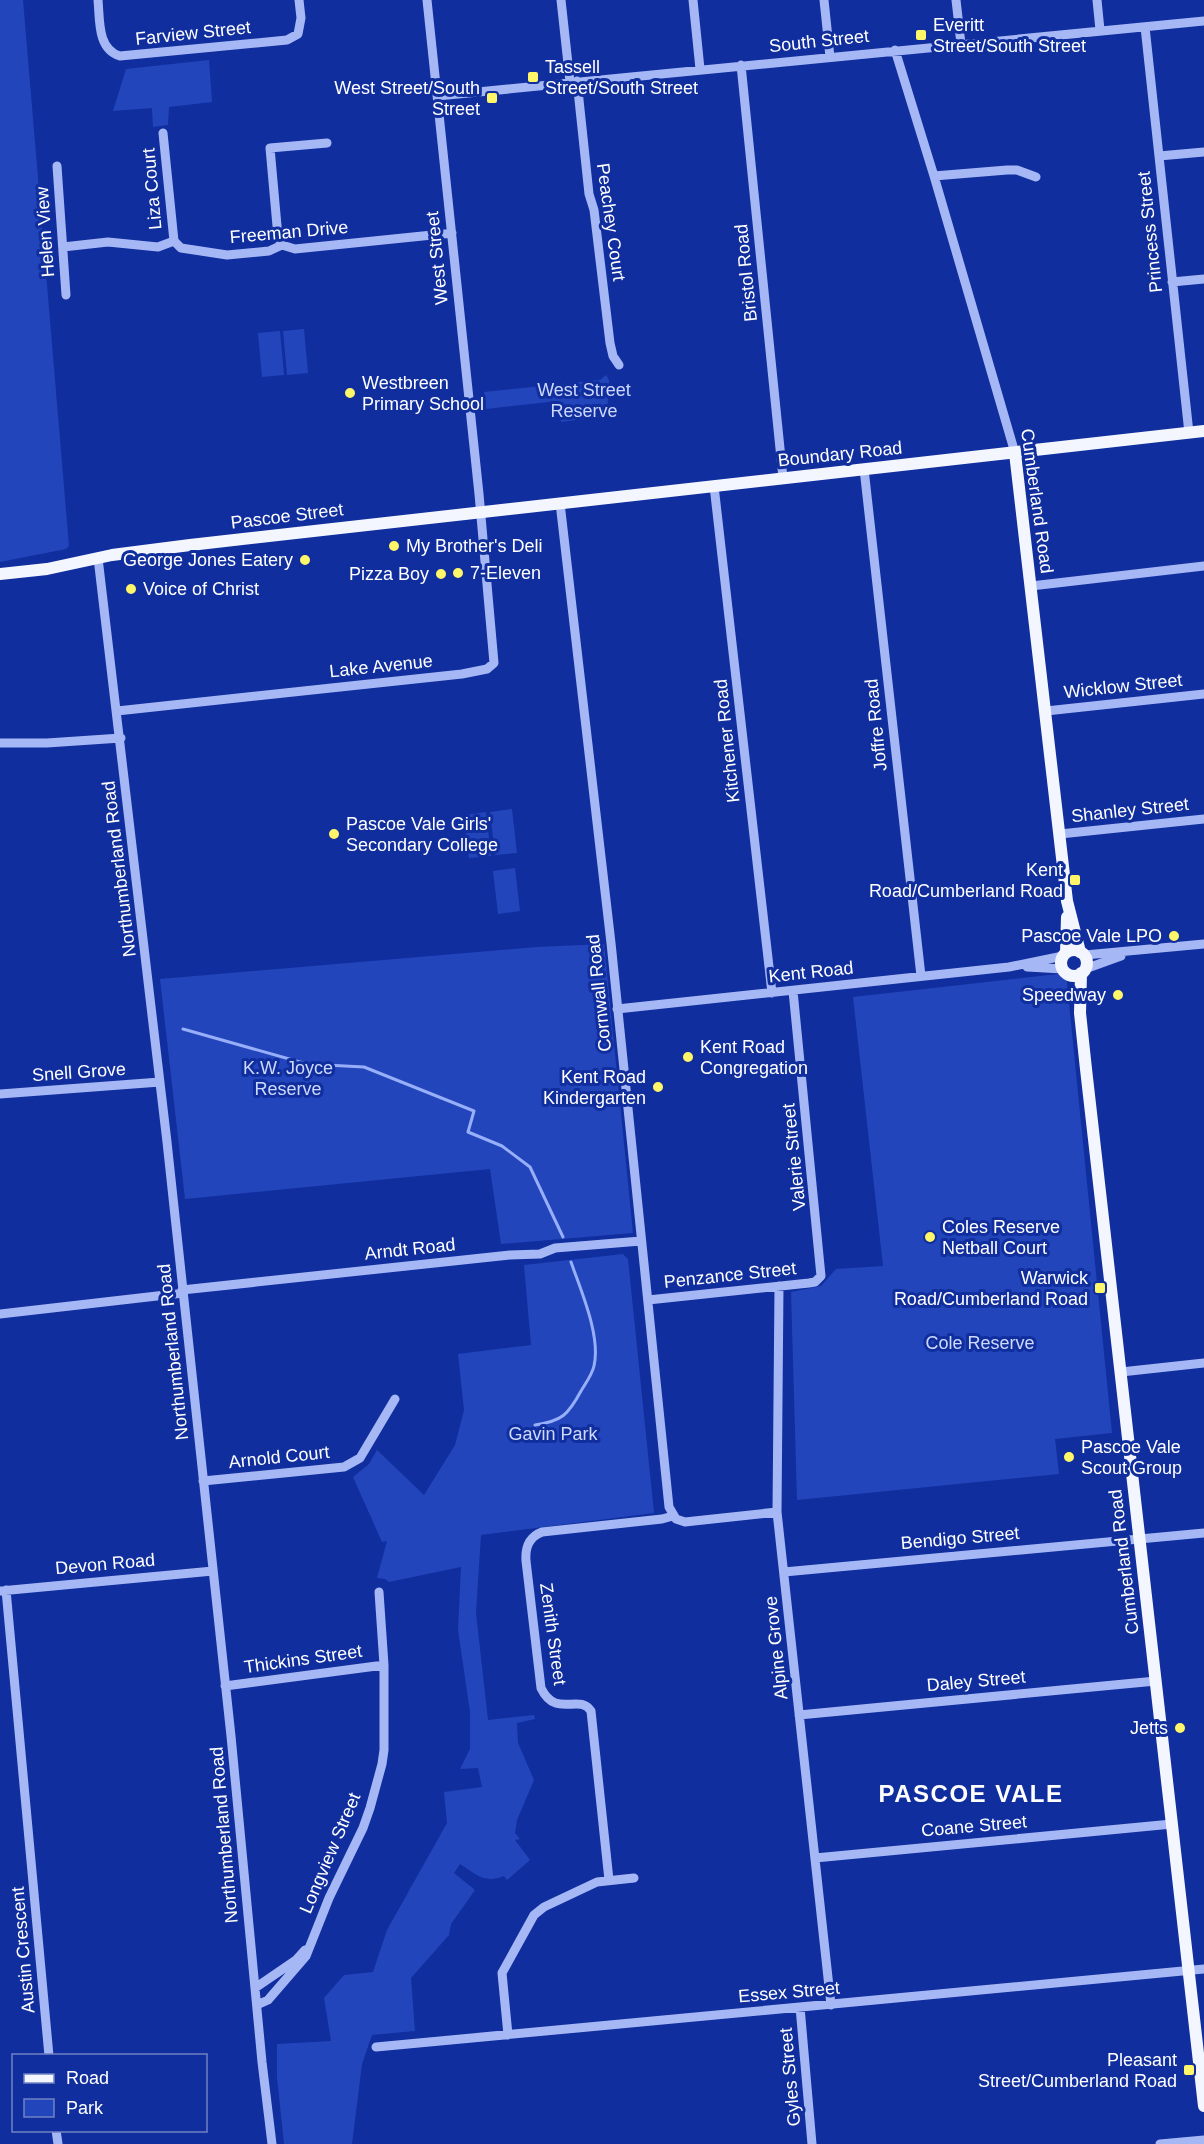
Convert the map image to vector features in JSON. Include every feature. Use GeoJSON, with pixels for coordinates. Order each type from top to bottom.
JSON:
{"type":"FeatureCollection","features":[{"type":"Feature","properties":{"kind":"main road","name":"Boundary Road"},"geometry":{"type":"LineString","coordinates":[[480,512],[1204,431]]}},
{"type":"Feature","properties":{"kind":"main road","name":"Cumberland Road"},"geometry":{"type":"LineString","coordinates":[[1015,453],[1060,834],[1071,966],[1080,1013],[1204,2106]]}},
{"type":"Feature","properties":{"kind":"main road","name":"Pascoe Street"},"geometry":{"type":"LineString","coordinates":[[0,574],[47,569],[98,558],[480,512]]}},
{"type":"Feature","properties":{"kind":"main road","name":"Cumberland Road"},"geometry":{"type":"LineString","coordinates":[[1067,901],[1082,953],[1087,962],[1071,966]]}},
{"type":"Feature","properties":{"kind":"main road"},"geometry":{"type":"LineString","coordinates":[[1071,966],[1073,950],[1082,953]]}},
{"type":"Feature","properties":{"kind":"street","name":"Farview Street"},"geometry":{"type":"LineString","coordinates":[[98,0],[103,42],[109,51],[120,56],[287,40],[298,34],[299,0]]}},
{"type":"Feature","properties":{"kind":"street","name":"West Street"},"geometry":{"type":"LineString","coordinates":[[427,0],[480,512]]}},
{"type":"Feature","properties":{"kind":"street","name":"Peachey Court"},"geometry":{"type":"LineString","coordinates":[[561,0],[589,194],[594,210],[610,343],[613,356],[619,365]]}},
{"type":"Feature","properties":{"kind":"street"},"geometry":{"type":"LineString","coordinates":[[693,0],[700,69]]}},
{"type":"Feature","properties":{"kind":"street"},"geometry":{"type":"LineString","coordinates":[[824,0],[830,57]]}},
{"type":"Feature","properties":{"kind":"street"},"geometry":{"type":"LineString","coordinates":[[956,0],[961,44]]}},
{"type":"Feature","properties":{"kind":"street"},"geometry":{"type":"LineString","coordinates":[[1097,0],[1100,30]]}},
{"type":"Feature","properties":{"kind":"street","name":"South Street"},"geometry":{"type":"LineString","coordinates":[[437,96],[1204,21]]}},
{"type":"Feature","properties":{"kind":"street","name":"Princess Street"},"geometry":{"type":"LineString","coordinates":[[1145,27],[1189,433]]}},
{"type":"Feature","properties":{"kind":"street","name":"Cumberland Road"},"geometry":{"type":"LineString","coordinates":[[895,50],[1015,453]]}},
{"type":"Feature","properties":{"kind":"street","name":"Bristol Road"},"geometry":{"type":"LineString","coordinates":[[741,65],[783,478]]}},
{"type":"Feature","properties":{"kind":"street","name":"Liza Court"},"geometry":{"type":"LineString","coordinates":[[163,133],[174,241]]}},
{"type":"Feature","properties":{"kind":"street"},"geometry":{"type":"LineString","coordinates":[[282,245],[278,237],[270,148],[327,143]]}},
{"type":"Feature","properties":{"kind":"street"},"geometry":{"type":"LineString","coordinates":[[1159,156],[1204,152]]}},
{"type":"Feature","properties":{"kind":"street","name":"Helen View"},"geometry":{"type":"LineString","coordinates":[[57,166],[66,295]]}},
{"type":"Feature","properties":{"kind":"street"},"geometry":{"type":"LineString","coordinates":[[934,176],[1017,170],[1036,177]]}},
{"type":"Feature","properties":{"kind":"street","name":"Freeman Drive"},"geometry":{"type":"LineString","coordinates":[[63,247],[108,242],[158,247],[174,241],[181,248],[235,255],[269,251],[282,245],[295,249],[452,233]]}},
{"type":"Feature","properties":{"kind":"street"},"geometry":{"type":"LineString","coordinates":[[1172,282],[1204,279]]}},
{"type":"Feature","properties":{"kind":"street","name":"Joffre Road"},"geometry":{"type":"LineString","coordinates":[[864,469],[921,976]]}},
{"type":"Feature","properties":{"kind":"street","name":"Kitchener Road"},"geometry":{"type":"LineString","coordinates":[[714,486],[772,993]]}},
{"type":"Feature","properties":{"kind":"street","name":"Cornwall Road"},"geometry":{"type":"LineString","coordinates":[[560,503],[617,1009],[668,1502],[673,1516]]}},
{"type":"Feature","properties":{"kind":"street","name":"Lake Avenue"},"geometry":{"type":"LineString","coordinates":[[117,711],[462,674],[487,669],[494,663],[494,654],[480,512]]}},
{"type":"Feature","properties":{"kind":"street","name":"Northumberland Road"},"geometry":{"type":"LineString","coordinates":[[98,558],[160,1082],[272,2144]]}},
{"type":"Feature","properties":{"kind":"street"},"geometry":{"type":"LineString","coordinates":[[1031,586],[1204,566]]}},
{"type":"Feature","properties":{"kind":"street","name":"Wicklow Street"},"geometry":{"type":"LineString","coordinates":[[1046,711],[1204,694]]}},
{"type":"Feature","properties":{"kind":"street"},"geometry":{"type":"LineString","coordinates":[[0,743],[47,743],[121,738]]}},
{"type":"Feature","properties":{"kind":"street","name":"Shanley Street"},"geometry":{"type":"LineString","coordinates":[[1060,834],[1204,819]]}},
{"type":"Feature","properties":{"kind":"street","name":"Kent Road"},"geometry":{"type":"LineString","coordinates":[[1082,953],[1138,951],[1204,944]]}},
{"type":"Feature","properties":{"kind":"street","name":"Kent Road"},"geometry":{"type":"LineString","coordinates":[[617,1009],[1009,967],[1071,966],[1138,951]]}},
{"type":"Feature","properties":{"kind":"street","name":"Valerie Street"},"geometry":{"type":"LineString","coordinates":[[793,991],[822,1266],[821,1276],[815,1282]]}},
{"type":"Feature","properties":{"kind":"street","name":"Snell Grove"},"geometry":{"type":"LineString","coordinates":[[0,1094],[160,1082]]}},
{"type":"Feature","properties":{"kind":"street","name":"Arndt Road"},"geometry":{"type":"LineString","coordinates":[[0,1314],[535,1254],[555,1248],[641,1241]]}},
{"type":"Feature","properties":{"kind":"street","name":"Penzance Street"},"geometry":{"type":"LineString","coordinates":[[648,1300],[815,1282]]}},
{"type":"Feature","properties":{"kind":"street","name":"Alpine Grove"},"geometry":{"type":"LineString","coordinates":[[779,1286],[777,1512],[831,2004]]}},
{"type":"Feature","properties":{"kind":"street"},"geometry":{"type":"LineString","coordinates":[[1121,1372],[1204,1363]]}},
{"type":"Feature","properties":{"kind":"street","name":"Arnold Court"},"geometry":{"type":"LineString","coordinates":[[203,1481],[344,1467],[360,1458],[395,1399]]}},
{"type":"Feature","properties":{"kind":"street"},"geometry":{"type":"LineString","coordinates":[[673,1516],[679,1521],[693,1522],[777,1512]]}},
{"type":"Feature","properties":{"kind":"street","name":"Zenith Street"},"geometry":{"type":"LineString","coordinates":[[609,1880],[591,1711],[585,1705],[554,1703],[549,1700],[541,1688],[527,1546],[534,1536],[542,1532],[673,1516]]}},
{"type":"Feature","properties":{"kind":"street","name":"Bendigo Street"},"geometry":{"type":"LineString","coordinates":[[784,1572],[1204,1533]]}},
{"type":"Feature","properties":{"kind":"street","name":"Devon Road"},"geometry":{"type":"LineString","coordinates":[[3,1591],[213,1571]]}},
{"type":"Feature","properties":{"kind":"street","name":"Austin Crescent"},"geometry":{"type":"LineString","coordinates":[[3,1591],[49,2054]]}},
{"type":"Feature","properties":{"kind":"street","name":"Longview Street"},"geometry":{"type":"LineString","coordinates":[[257,2004],[268,2000],[303,1962],[370,1808],[384,1750],[384,1665],[379,1592]]}},
{"type":"Feature","properties":{"kind":"street","name":"Thickins Street"},"geometry":{"type":"LineString","coordinates":[[225,1686],[384,1665]]}},
{"type":"Feature","properties":{"kind":"street","name":"Daley Street"},"geometry":{"type":"LineString","coordinates":[[799,1714],[1156,1681]]}},
{"type":"Feature","properties":{"kind":"street","name":"Coane Street"},"geometry":{"type":"LineString","coordinates":[[815,1858],[1172,1824]]}},
{"type":"Feature","properties":{"kind":"street"},"geometry":{"type":"LineString","coordinates":[[508,2035],[502,1973],[534,1916],[544,1907],[597,1882],[634,1878]]}},
{"type":"Feature","properties":{"kind":"street","name":"Longview Street"},"geometry":{"type":"LineString","coordinates":[[255,1988],[296,1960],[309,1946]]}},
{"type":"Feature","properties":{"kind":"street","name":"Essex Street"},"geometry":{"type":"LineString","coordinates":[[376,2047],[1204,1969]]}},
{"type":"Feature","properties":{"kind":"street","name":"Gyles Street"},"geometry":{"type":"LineString","coordinates":[[800,2007],[812,2144]]}},
{"type":"Feature","properties":{"kind":"street"},"geometry":{"type":"LineString","coordinates":[[1160,2144],[1204,2140]]}},
{"type":"Feature","properties":{"kind":"green space"},"geometry":{"type":"Polygon","coordinates":[[[0,0],[23,0],[69,546],[66,549],[0,562],[0,0]]]}},
{"type":"Feature","properties":{"kind":"green space"},"geometry":{"type":"Polygon","coordinates":[[[209,60],[212,102],[169,107],[168,125],[153,127],[152,108],[113,111],[126,69],[209,60]]]}},
{"type":"Feature","properties":{"kind":"green space"},"geometry":{"type":"Polygon","coordinates":[[[304,329],[308,373],[287,375],[283,331],[304,329]]]}},
{"type":"Feature","properties":{"kind":"green space"},"geometry":{"type":"Polygon","coordinates":[[[280,331],[284,375],[262,377],[258,333],[280,331]]]}},
{"type":"Feature","properties":{"kind":"green space","name":"West Street Reserve"},"geometry":{"type":"Polygon","coordinates":[[[606,375],[609,380],[607,416],[561,422],[558,401],[486,409],[484,392],[600,380],[606,375]]]}},
{"type":"Feature","properties":{"kind":"green space"},"geometry":{"type":"Polygon","coordinates":[[[512,809],[517,853],[495,855],[490,812],[512,809]]]}},
{"type":"Feature","properties":{"kind":"green space"},"geometry":{"type":"Polygon","coordinates":[[[486,812],[491,856],[469,858],[464,815],[486,812]]]}},
{"type":"Feature","properties":{"kind":"green space"},"geometry":{"type":"Polygon","coordinates":[[[515,868],[520,911],[498,914],[493,871],[515,868]]]}},
{"type":"Feature","properties":{"kind":"green space","name":"K.W. Joyce Reserve"},"geometry":{"type":"Polygon","coordinates":[[[604,944],[633,1233],[501,1244],[490,1169],[185,1199],[160,979],[537,947],[604,944]]]}},
{"type":"Feature","properties":{"kind":"green space","name":"Cole Reserve"},"geometry":{"type":"Polygon","coordinates":[[[1066,973],[1112,1433],[1055,1439],[1059,1474],[797,1500],[791,1292],[821,1286],[836,1269],[883,1266],[853,997],[1066,973]]]}},
{"type":"Feature","properties":{"kind":"green space","name":"Gavin Park"},"geometry":{"type":"Polygon","coordinates":[[[623,1254],[628,1259],[654,1513],[481,1535],[476,1613],[488,1720],[534,1715],[535,1719],[517,1723],[518,1743],[534,1780],[517,1820],[515,1833],[520,1839],[515,1840],[530,1860],[507,1880],[504,1876],[491,1879],[480,1877],[460,1864],[454,1873],[475,1890],[451,1924],[449,1935],[411,1978],[415,2031],[372,2035],[362,2064],[352,2144],[284,2144],[277,2077],[277,2044],[331,2041],[324,1998],[344,1975],[373,1972],[387,1930],[447,1823],[444,1792],[482,1787],[478,1768],[460,1769],[470,1749],[470,1712],[458,1630],[461,1567],[389,1582],[377,1578],[387,1541],[382,1542],[353,1477],[369,1464],[377,1450],[424,1495],[455,1445],[464,1410],[458,1354],[531,1345],[524,1265],[623,1254]]]}},
{"type":"Feature","properties":{"kind":"waterway"},"geometry":{"type":"LineString","coordinates":[[183,1029],[307,1064],[364,1067],[474,1111],[468,1132],[502,1146],[530,1167],[563,1237]]}},
{"type":"Feature","properties":{"kind":"waterway"},"geometry":{"type":"LineString","coordinates":[[535,1425],[563,1416],[576,1399],[594,1366],[595,1341],[585,1300],[571,1262]]}},
{"type":"Feature","properties":{"kind":"place","name":"Everitt Street/South Street"},"geometry":{"type":"Point","coordinates":[921,35]}},
{"type":"Feature","properties":{"kind":"place","name":"Tassell Street/South Street"},"geometry":{"type":"Point","coordinates":[533,77]}},
{"type":"Feature","properties":{"kind":"place","name":"West Street/South Street"},"geometry":{"type":"Point","coordinates":[492,98]}},
{"type":"Feature","properties":{"kind":"place","name":"Westbreen Primary School"},"geometry":{"type":"Point","coordinates":[350,393]}},
{"type":"Feature","properties":{"kind":"place","name":"My Brother's Deli"},"geometry":{"type":"Point","coordinates":[394,546]}},
{"type":"Feature","properties":{"kind":"place","name":"George Jones Eatery"},"geometry":{"type":"Point","coordinates":[305,560]}},
{"type":"Feature","properties":{"kind":"place","name":"7-Eleven"},"geometry":{"type":"Point","coordinates":[458,573]}},
{"type":"Feature","properties":{"kind":"place","name":"Pizza Boy"},"geometry":{"type":"Point","coordinates":[441,574]}},
{"type":"Feature","properties":{"kind":"place","name":"Voice of Christ"},"geometry":{"type":"Point","coordinates":[131,589]}},
{"type":"Feature","properties":{"kind":"place","name":"Pascoe Vale Girls' Secondary College"},"geometry":{"type":"Point","coordinates":[334,834]}},
{"type":"Feature","properties":{"kind":"place","name":"Kent Road/Cumberland Road"},"geometry":{"type":"Point","coordinates":[1075,880]}},
{"type":"Feature","properties":{"kind":"place","name":"Pascoe Vale LPO"},"geometry":{"type":"Point","coordinates":[1174,936]}},
{"type":"Feature","properties":{"kind":"place","name":"Speedway"},"geometry":{"type":"Point","coordinates":[1118,995]}},
{"type":"Feature","properties":{"kind":"place","name":"Kent Road Congregation"},"geometry":{"type":"Point","coordinates":[688,1057]}},
{"type":"Feature","properties":{"kind":"place","name":"Kent Road Kindergarten"},"geometry":{"type":"Point","coordinates":[658,1087]}},
{"type":"Feature","properties":{"kind":"place","name":"Coles Reserve Netball Court"},"geometry":{"type":"Point","coordinates":[930,1237]}},
{"type":"Feature","properties":{"kind":"place","name":"Warwick Road/Cumberland Road"},"geometry":{"type":"Point","coordinates":[1100,1288]}},
{"type":"Feature","properties":{"kind":"place","name":"Pascoe Vale Scout Group"},"geometry":{"type":"Point","coordinates":[1069,1457]}},
{"type":"Feature","properties":{"kind":"place","name":"Jetts"},"geometry":{"type":"Point","coordinates":[1180,1728]}},
{"type":"Feature","properties":{"kind":"place","name":"Pleasant Street/Cumberland Road"},"geometry":{"type":"Point","coordinates":[1189,2070]}},
{"type":"Feature","properties":{"kind":"district","name":"PASCOE VALE"},"geometry":{"type":"Point","coordinates":[971,1793]}}]}
